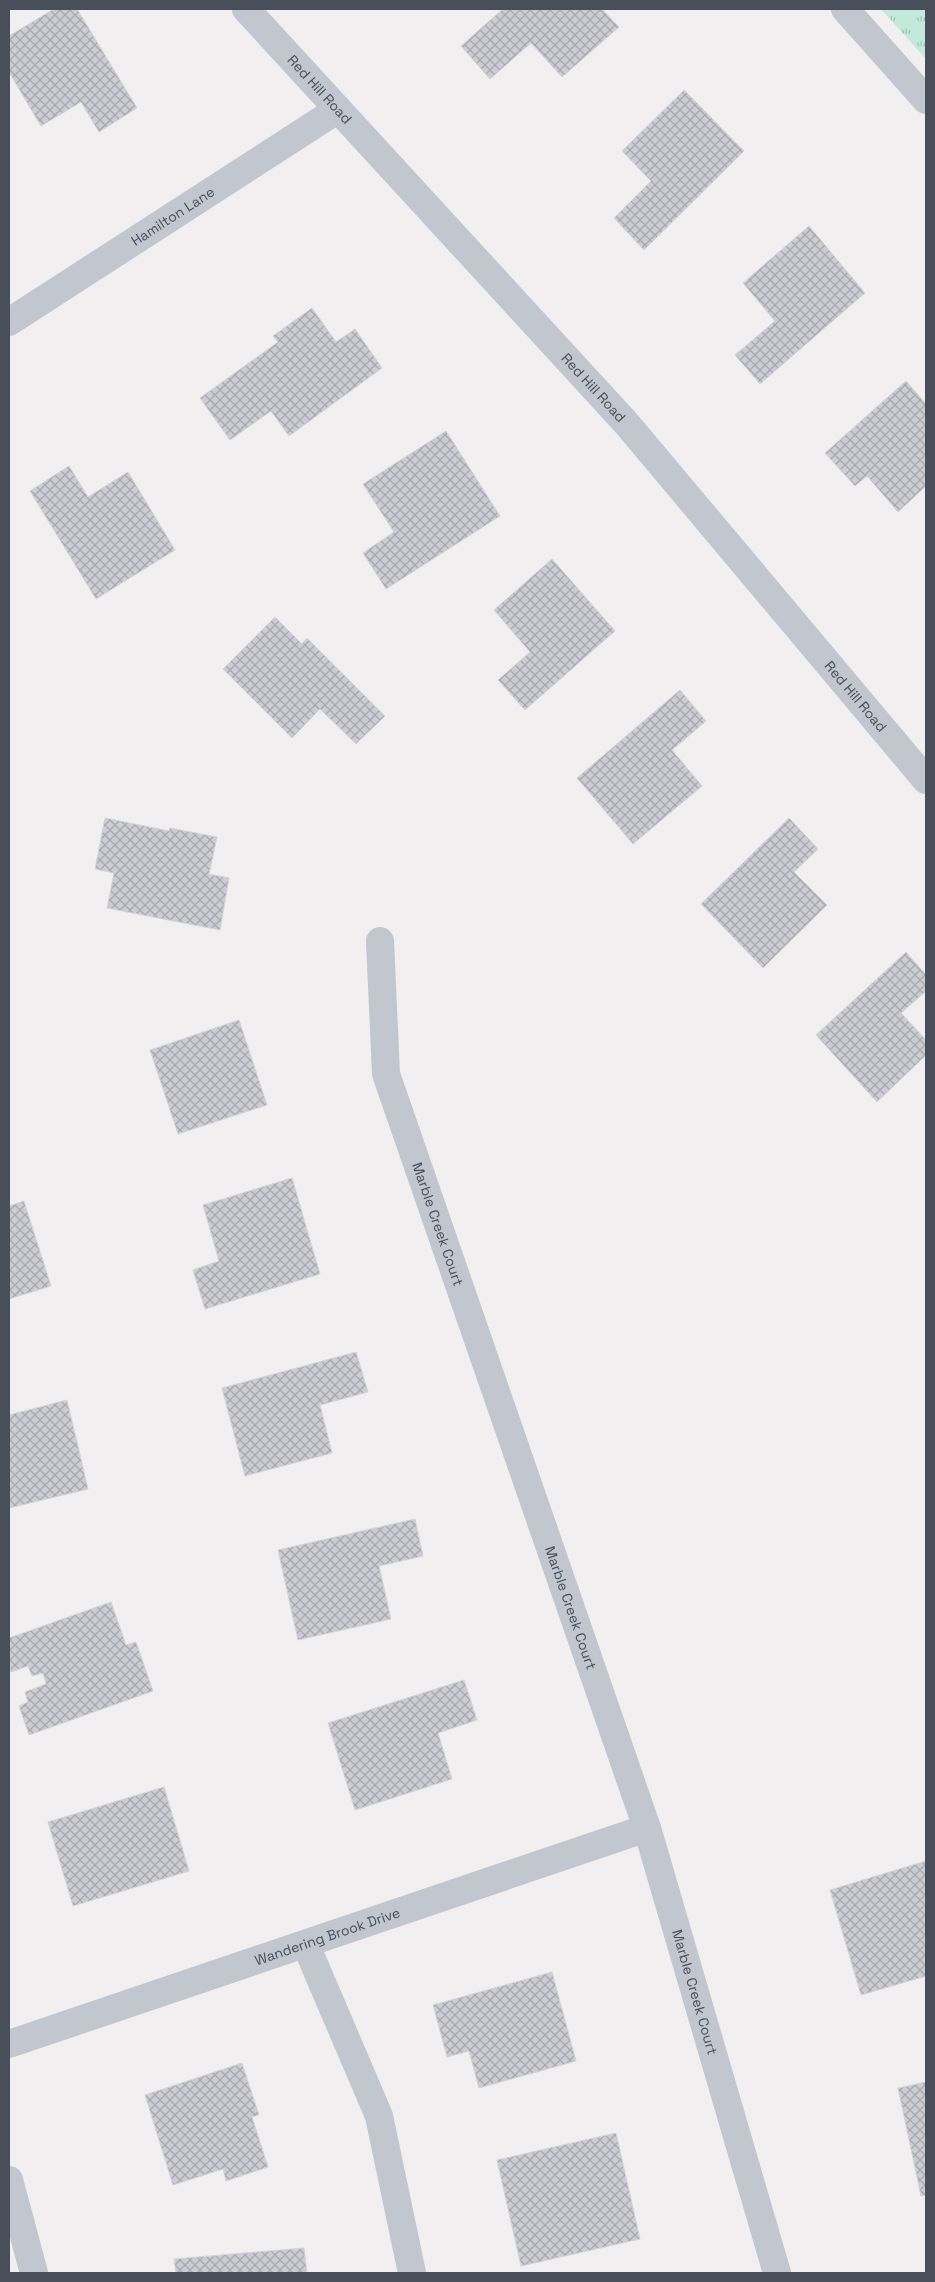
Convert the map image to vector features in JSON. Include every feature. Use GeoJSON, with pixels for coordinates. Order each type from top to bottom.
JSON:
{"type":"FeatureCollection","features":[{"type":"Feature","properties":{"kind":"street","name":"Red Hill Road"},"geometry":{"type":"LineString","coordinates":[[246,9],[627,424],[926,780]]}},
{"type":"Feature","properties":{"kind":"street"},"geometry":{"type":"LineString","coordinates":[[844,9],[926,100]]}},
{"type":"Feature","properties":{"kind":"street","name":"Hamilton Lane"},"geometry":{"type":"LineString","coordinates":[[9,322],[337,110]]}},
{"type":"Feature","properties":{"kind":"street","name":"Marble Creek Court"},"geometry":{"type":"LineString","coordinates":[[380,941],[386,1074],[648,1828],[777,2273]]}},
{"type":"Feature","properties":{"kind":"street","name":"Wandering Brook Drive"},"geometry":{"type":"LineString","coordinates":[[9,2044],[648,1828]]}},
{"type":"Feature","properties":{"kind":"street"},"geometry":{"type":"LineString","coordinates":[[306,1945],[379,2116],[412,2273]]}},
{"type":"Feature","properties":{"kind":"street"},"geometry":{"type":"LineString","coordinates":[[9,2180],[34,2273]]}},
{"type":"Feature","properties":{"kind":"green space"},"geometry":{"type":"Polygon","coordinates":[[[881,9],[926,9],[926,59],[881,9]]]}},
{"type":"Feature","properties":{"kind":"building"},"geometry":{"type":"Polygon","coordinates":[[[54,9],[77,9],[137,108],[99,132],[81,102],[41,126],[9,72],[9,36],[54,9]]]}},
{"type":"Feature","properties":{"kind":"building"},"geometry":{"type":"Polygon","coordinates":[[[503,9],[602,9],[619,27],[562,77],[531,43],[490,79],[461,46],[503,9]]]}},
{"type":"Feature","properties":{"kind":"building"},"geometry":{"type":"Polygon","coordinates":[[[684,90],[744,151],[644,250],[614,218],[651,181],[622,151],[684,90]]]}},
{"type":"Feature","properties":{"kind":"building"},"geometry":{"type":"Polygon","coordinates":[[[809,226],[865,293],[760,384],[735,355],[775,321],[743,283],[809,226]]]}},
{"type":"Feature","properties":{"kind":"building"},"geometry":{"type":"Polygon","coordinates":[[[312,308],[336,342],[355,329],[382,368],[289,436],[271,411],[230,440],[200,398],[278,342],[273,336],[312,308]]]}},
{"type":"Feature","properties":{"kind":"building"},"geometry":{"type":"Polygon","coordinates":[[[906,381],[926,404],[926,486],[898,512],[867,476],[855,486],[825,453],[906,381]]]}},
{"type":"Feature","properties":{"kind":"building"},"geometry":{"type":"Polygon","coordinates":[[[446,431],[500,516],[386,589],[363,553],[394,532],[363,484],[446,431]]]}},
{"type":"Feature","properties":{"kind":"building"},"geometry":{"type":"Polygon","coordinates":[[[69,466],[88,497],[128,472],[175,550],[96,599],[30,491],[69,466]]]}},
{"type":"Feature","properties":{"kind":"building"},"geometry":{"type":"Polygon","coordinates":[[[552,559],[615,631],[525,710],[498,680],[530,652],[494,610],[552,559]]]}},
{"type":"Feature","properties":{"kind":"building"},"geometry":{"type":"Polygon","coordinates":[[[275,617],[302,644],[307,638],[385,716],[356,744],[320,709],[292,738],[223,669],[275,617]]]}},
{"type":"Feature","properties":{"kind":"building"},"geometry":{"type":"Polygon","coordinates":[[[680,690],[706,721],[672,750],[702,786],[633,844],[577,778],[680,690]]]}},
{"type":"Feature","properties":{"kind":"building"},"geometry":{"type":"Polygon","coordinates":[[[105,818],[169,831],[170,828],[217,837],[209,874],[229,878],[220,930],[107,908],[114,873],[95,869],[105,818]]]}},
{"type":"Feature","properties":{"kind":"building"},"geometry":{"type":"Polygon","coordinates":[[[789,818],[818,849],[794,872],[827,905],[763,968],[701,904],[789,818]]]}},
{"type":"Feature","properties":{"kind":"building"},"geometry":{"type":"Polygon","coordinates":[[[906,952],[926,975],[926,991],[901,1013],[926,1040],[926,1055],[877,1102],[816,1035],[906,952]]]}},
{"type":"Feature","properties":{"kind":"building"},"geometry":{"type":"Polygon","coordinates":[[[239,1020],[267,1105],[178,1134],[150,1050],[239,1020]]]}},
{"type":"Feature","properties":{"kind":"building"},"geometry":{"type":"Polygon","coordinates":[[[292,1178],[320,1274],[205,1309],[193,1270],[219,1261],[203,1205],[292,1178]]]}},
{"type":"Feature","properties":{"kind":"building"},"geometry":{"type":"Polygon","coordinates":[[[24,1201],[51,1286],[9,1299],[9,1206],[24,1201]]]}},
{"type":"Feature","properties":{"kind":"building"},"geometry":{"type":"Polygon","coordinates":[[[356,1352],[368,1392],[320,1405],[332,1453],[245,1476],[222,1388],[356,1352]]]}},
{"type":"Feature","properties":{"kind":"building"},"geometry":{"type":"Polygon","coordinates":[[[67,1400],[88,1489],[9,1508],[9,1415],[67,1400]]]}},
{"type":"Feature","properties":{"kind":"building"},"geometry":{"type":"Polygon","coordinates":[[[415,1519],[423,1556],[379,1566],[391,1619],[298,1640],[278,1550],[415,1519]]]}},
{"type":"Feature","properties":{"kind":"building"},"geometry":{"type":"Polygon","coordinates":[[[111,1602],[126,1645],[136,1642],[153,1691],[29,1735],[19,1706],[28,1702],[25,1692],[46,1684],[43,1673],[32,1676],[28,1666],[11,1672],[9,1666],[9,1638],[111,1602]]]}},
{"type":"Feature","properties":{"kind":"building"},"geometry":{"type":"Polygon","coordinates":[[[464,1680],[477,1720],[438,1733],[452,1779],[355,1810],[328,1723],[464,1680]]]}},
{"type":"Feature","properties":{"kind":"building"},"geometry":{"type":"Polygon","coordinates":[[[164,1787],[189,1871],[73,1906],[48,1822],[164,1787]]]}},
{"type":"Feature","properties":{"kind":"building"},"geometry":{"type":"Polygon","coordinates":[[[926,1861],[926,1976],[861,1995],[830,1890],[926,1861]]]}},
{"type":"Feature","properties":{"kind":"building"},"geometry":{"type":"Polygon","coordinates":[[[552,1972],[576,2061],[479,2088],[469,2051],[447,2057],[433,2005],[552,1972]]]}},
{"type":"Feature","properties":{"kind":"building"},"geometry":{"type":"Polygon","coordinates":[[[242,2063],[259,2115],[252,2117],[268,2167],[226,2181],[223,2169],[173,2185],[145,2095],[242,2063]]]}},
{"type":"Feature","properties":{"kind":"building"},"geometry":{"type":"Polygon","coordinates":[[[926,2082],[926,2195],[921,2196],[898,2088],[926,2082]]]}},
{"type":"Feature","properties":{"kind":"building"},"geometry":{"type":"Polygon","coordinates":[[[616,2133],[640,2239],[521,2266],[497,2160],[616,2133]]]}},
{"type":"Feature","properties":{"kind":"building"},"geometry":{"type":"Polygon","coordinates":[[[304,2248],[307,2273],[176,2273],[174,2259],[304,2248]]]}}]}
